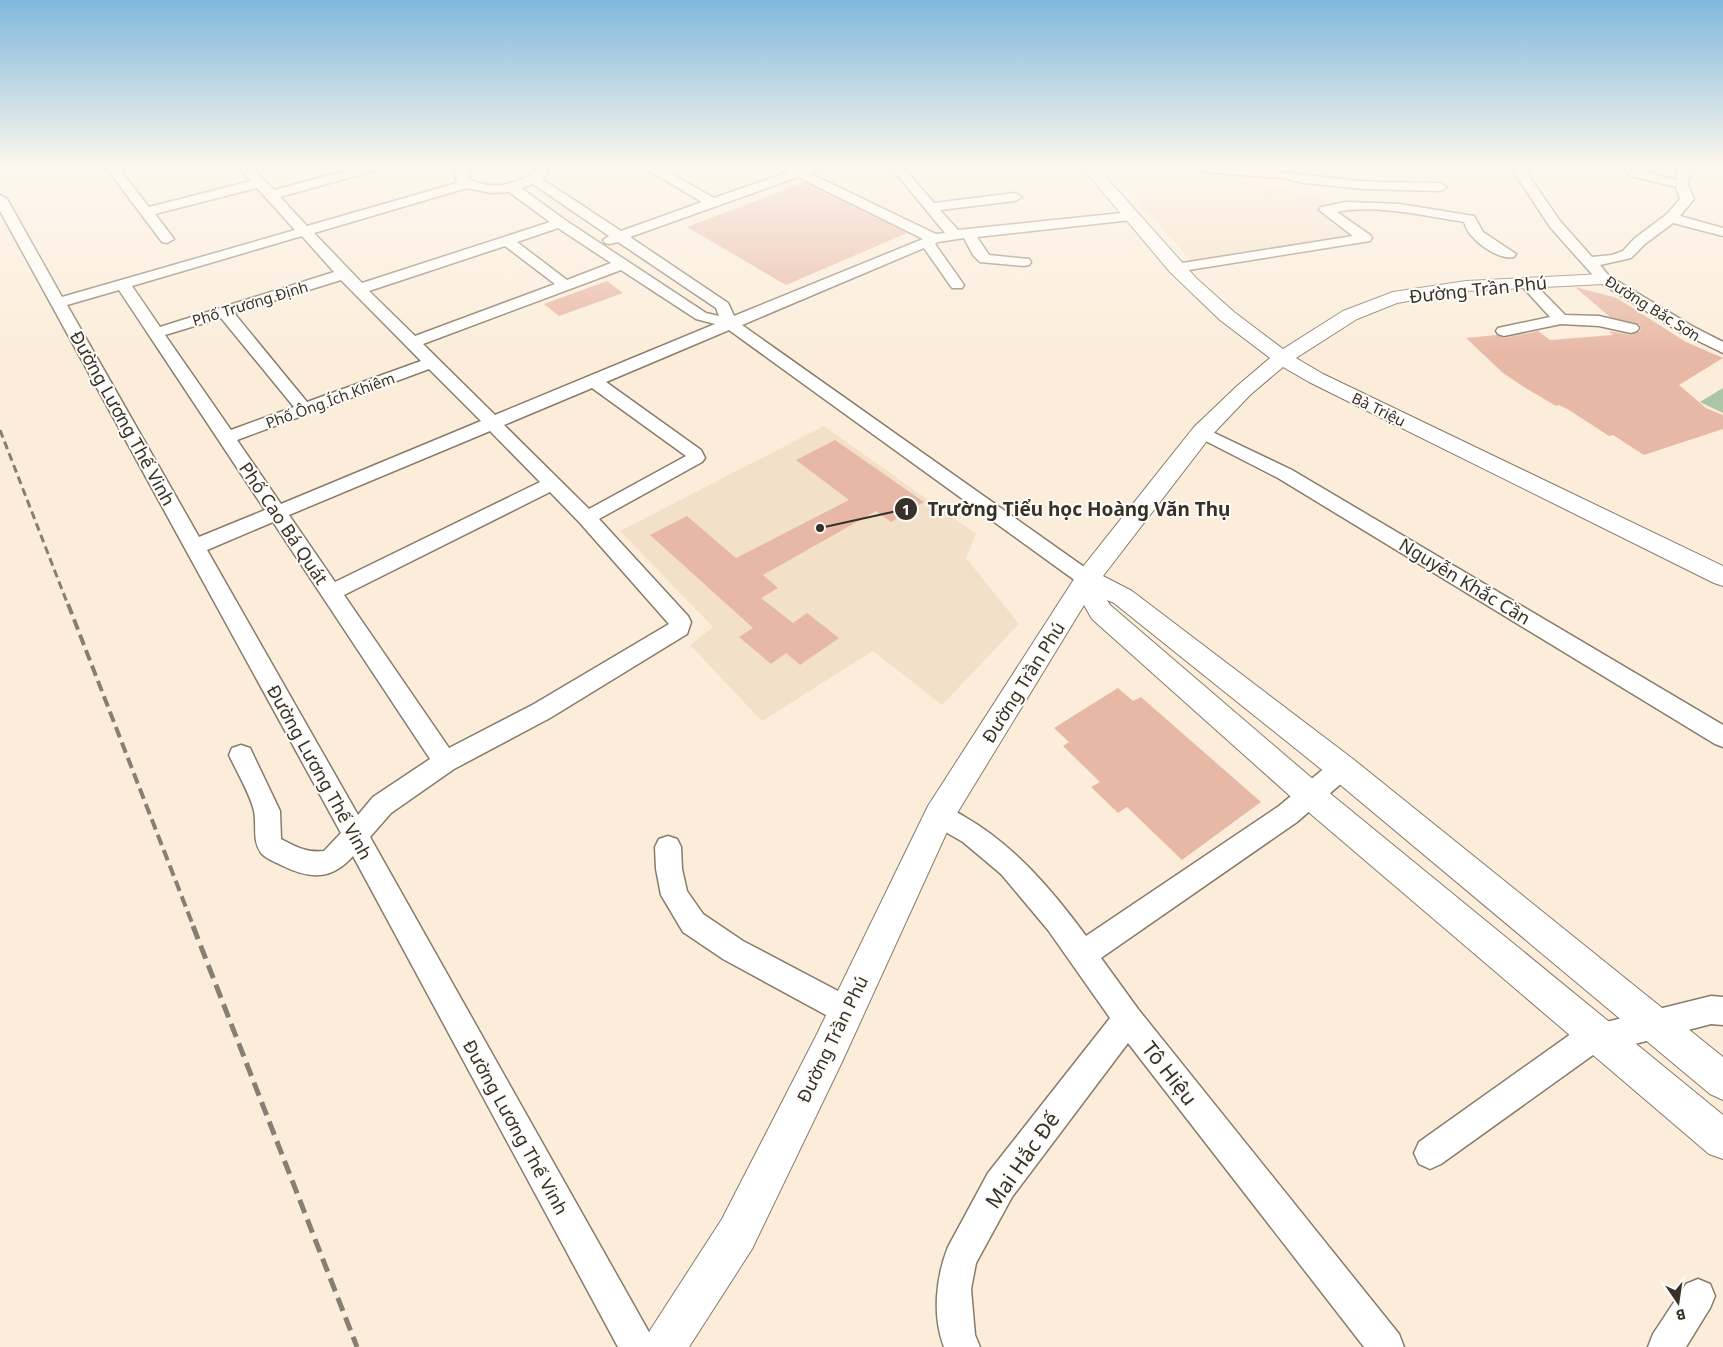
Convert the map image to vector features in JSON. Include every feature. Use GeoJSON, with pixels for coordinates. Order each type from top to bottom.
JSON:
{"type":"FeatureCollection","features":[{"type":"Feature","properties":{"kind":"main road","name":"Bà Triệu"},"geometry":{"type":"LineString","coordinates":[[1142,229],[1176,268],[1227,316],[1282,358],[1316,378],[1723,577]]}},
{"type":"Feature","properties":{"kind":"main road","name":"Đường Trần Phú"},"geometry":{"type":"LineString","coordinates":[[664,1347],[737,1234],[939,816],[1087,579],[1202,432],[1243,391],[1282,358],[1350,315],[1394,298],[1466,286],[1525,282],[1596,270]]}},
{"type":"Feature","properties":{"kind":"main road"},"geometry":{"type":"LineString","coordinates":[[1087,579],[1123,597],[1342,768],[1723,1081]]}},
{"type":"Feature","properties":{"kind":"main road"},"geometry":{"type":"LineString","coordinates":[[1087,579],[1091,596],[1102,612],[1310,795],[1723,1140]]}},
{"type":"Feature","properties":{"kind":"street","name":"Đường Lương Thế Vinh"},"geometry":{"type":"LineString","coordinates":[[17,229],[355,834],[637,1347]]}},
{"type":"Feature","properties":{"kind":"street"},"geometry":{"type":"LineString","coordinates":[[159,229],[167,239]]}},
{"type":"Feature","properties":{"kind":"street"},"geometry":{"type":"LineString","coordinates":[[58,302],[310,229]]}},
{"type":"Feature","properties":{"kind":"street"},"geometry":{"type":"LineString","coordinates":[[360,289],[541,229]]}},
{"type":"Feature","properties":{"kind":"street"},"geometry":{"type":"LineString","coordinates":[[571,229],[701,316],[729,323],[1087,579]]}},
{"type":"Feature","properties":{"kind":"street"},"geometry":{"type":"LineString","coordinates":[[607,229],[723,306],[729,323]]}},
{"type":"Feature","properties":{"kind":"street"},"geometry":{"type":"LineString","coordinates":[[596,245],[642,229]]}},
{"type":"Feature","properties":{"kind":"street"},"geometry":{"type":"LineString","coordinates":[[907,229],[930,241],[958,285]]}},
{"type":"Feature","properties":{"kind":"street"},"geometry":{"type":"LineString","coordinates":[[955,229],[985,259],[1024,262]]}},
{"type":"Feature","properties":{"kind":"street"},"geometry":{"type":"LineString","coordinates":[[195,547],[592,380],[930,241],[961,234],[1010,229]]}},
{"type":"Feature","properties":{"kind":"street"},"geometry":{"type":"LineString","coordinates":[[1176,268],[1365,238],[1352,229]]}},
{"type":"Feature","properties":{"kind":"street"},"geometry":{"type":"LineString","coordinates":[[1474,229],[1477,234],[1498,250],[1509,254]]}},
{"type":"Feature","properties":{"kind":"street","name":"Đường Bắc Sơn"},"geometry":{"type":"LineString","coordinates":[[1559,229],[1596,270],[1720,345]]}},
{"type":"Feature","properties":{"kind":"street"},"geometry":{"type":"LineString","coordinates":[[1596,270],[1610,260],[1626,255],[1638,242],[1658,229]]}},
{"type":"Feature","properties":{"kind":"street"},"geometry":{"type":"LineString","coordinates":[[241,755],[267,811],[268,837],[271,846],[300,862],[324,864],[333,860],[382,805],[445,762],[542,711],[675,632],[679,628],[680,622],[587,518],[303,231]]}},
{"type":"Feature","properties":{"kind":"street"},"geometry":{"type":"LineString","coordinates":[[507,241],[565,285]]}},
{"type":"Feature","properties":{"kind":"street"},"geometry":{"type":"LineString","coordinates":[[413,342],[623,264]]}},
{"type":"Feature","properties":{"kind":"street","name":"Phố Trương Định"},"geometry":{"type":"LineString","coordinates":[[156,333],[344,274]]}},
{"type":"Feature","properties":{"kind":"street"},"geometry":{"type":"LineString","coordinates":[[656,286],[680,276]]}},
{"type":"Feature","properties":{"kind":"street"},"geometry":{"type":"LineString","coordinates":[[1525,282],[1561,319]]}},
{"type":"Feature","properties":{"kind":"street","name":"Phố Cao Bá Quát"},"geometry":{"type":"LineString","coordinates":[[123,284],[445,762]]}},
{"type":"Feature","properties":{"kind":"street"},"geometry":{"type":"LineString","coordinates":[[224,311],[304,410]]}},
{"type":"Feature","properties":{"kind":"street"},"geometry":{"type":"LineString","coordinates":[[1504,331],[1561,319],[1599,322],[1631,328]]}},
{"type":"Feature","properties":{"kind":"street","name":"Phố Ông Ích Khiêm"},"geometry":{"type":"LineString","coordinates":[[226,438],[433,362]]}},
{"type":"Feature","properties":{"kind":"street"},"geometry":{"type":"LineString","coordinates":[[587,518],[696,458],[695,454],[592,380]]}},
{"type":"Feature","properties":{"kind":"street","name":"Nguyễn Khắc Cần"},"geometry":{"type":"LineString","coordinates":[[1202,432],[1285,474],[1723,737]]}},
{"type":"Feature","properties":{"kind":"street"},"geometry":{"type":"LineString","coordinates":[[331,593],[552,483]]}},
{"type":"Feature","properties":{"kind":"street"},"geometry":{"type":"LineString","coordinates":[[1082,955],[1288,814],[1342,768]]}},
{"type":"Feature","properties":{"kind":"street","name":"Tô Hiệu"},"geometry":{"type":"LineString","coordinates":[[939,816],[972,834],[1010,866],[1058,921],[1128,1019],[1386,1347]]}},
{"type":"Feature","properties":{"kind":"street"},"geometry":{"type":"LineString","coordinates":[[668,847],[669,869],[674,895],[693,922],[733,950],[846,1011]]}},
{"type":"Feature","properties":{"kind":"street"},"geometry":{"type":"LineString","coordinates":[[1430,1153],[1586,1042],[1711,1010],[1723,1011]]}},
{"type":"Feature","properties":{"kind":"street","name":"Mai Hắc Đế"},"geometry":{"type":"LineString","coordinates":[[962,1347],[957,1334],[954,1289],[960,1259],[1000,1185],[1128,1019]]}},
{"type":"Feature","properties":{"kind":"street"},"geometry":{"type":"LineString","coordinates":[[1666,1347],[1698,1296]]}},
{"type":"Feature","properties":{"kind":"shaded area"},"geometry":{"type":"Polygon","coordinates":[[[1163,229],[1366,229],[1374,235],[1191,261],[1163,229]]]}},
{"type":"Feature","properties":{"kind":"shaded area"},"geometry":{"type":"Polygon","coordinates":[[[824,426],[976,534],[966,558],[1019,624],[942,705],[873,651],[762,721],[690,645],[713,627],[620,531],[824,426]]]}},
{"type":"Feature","properties":{"kind":"green space"},"geometry":{"type":"Polygon","coordinates":[[[1723,388],[1723,413],[1700,402],[1723,388]]]}},
{"type":"Feature","properties":{"kind":"building"},"geometry":{"type":"Polygon","coordinates":[[[690,229],[899,229],[907,233],[786,285],[690,229]]]}},
{"type":"Feature","properties":{"kind":"building"},"geometry":{"type":"Polygon","coordinates":[[[607,281],[623,293],[559,316],[544,304],[607,281]]]}},
{"type":"Feature","properties":{"kind":"building"},"geometry":{"type":"Polygon","coordinates":[[[1575,287],[1617,298],[1686,342],[1723,358],[1679,385],[1706,408],[1723,415],[1723,429],[1644,455],[1613,435],[1609,436],[1569,410],[1559,405],[1556,406],[1524,387],[1503,373],[1466,338],[1497,335],[1504,338],[1538,331],[1550,340],[1613,335],[1609,331],[1631,335],[1639,332],[1641,329],[1639,324],[1610,317],[1575,287]]]}},
{"type":"Feature","properties":{"kind":"building"},"geometry":{"type":"Polygon","coordinates":[[[835,440],[924,502],[891,522],[876,511],[763,575],[778,588],[761,598],[793,623],[807,613],[839,638],[800,665],[786,653],[771,664],[739,637],[753,628],[650,535],[687,516],[736,558],[849,500],[796,460],[835,440]]]}},
{"type":"Feature","properties":{"kind":"building"},"geometry":{"type":"Polygon","coordinates":[[[1118,688],[1133,701],[1141,697],[1261,802],[1182,860],[1127,807],[1118,813],[1091,787],[1100,782],[1063,746],[1069,742],[1054,728],[1118,688]]]}},
{"type":"Feature","properties":{"kind":"railway"},"geometry":{"type":"LineString","coordinates":[[0,430],[68,605]]}},
{"type":"Feature","properties":{"kind":"railway"},"geometry":{"type":"LineString","coordinates":[[68,604],[194,928]]}},
{"type":"Feature","properties":{"kind":"railway"},"geometry":{"type":"LineString","coordinates":[[193,926],[357,1347]]}},
{"type":"Feature","properties":{"kind":"place","name":"Trường Tiểu học Hoàng Văn Thụ"},"geometry":{"type":"Point","coordinates":[820,528]}}]}
